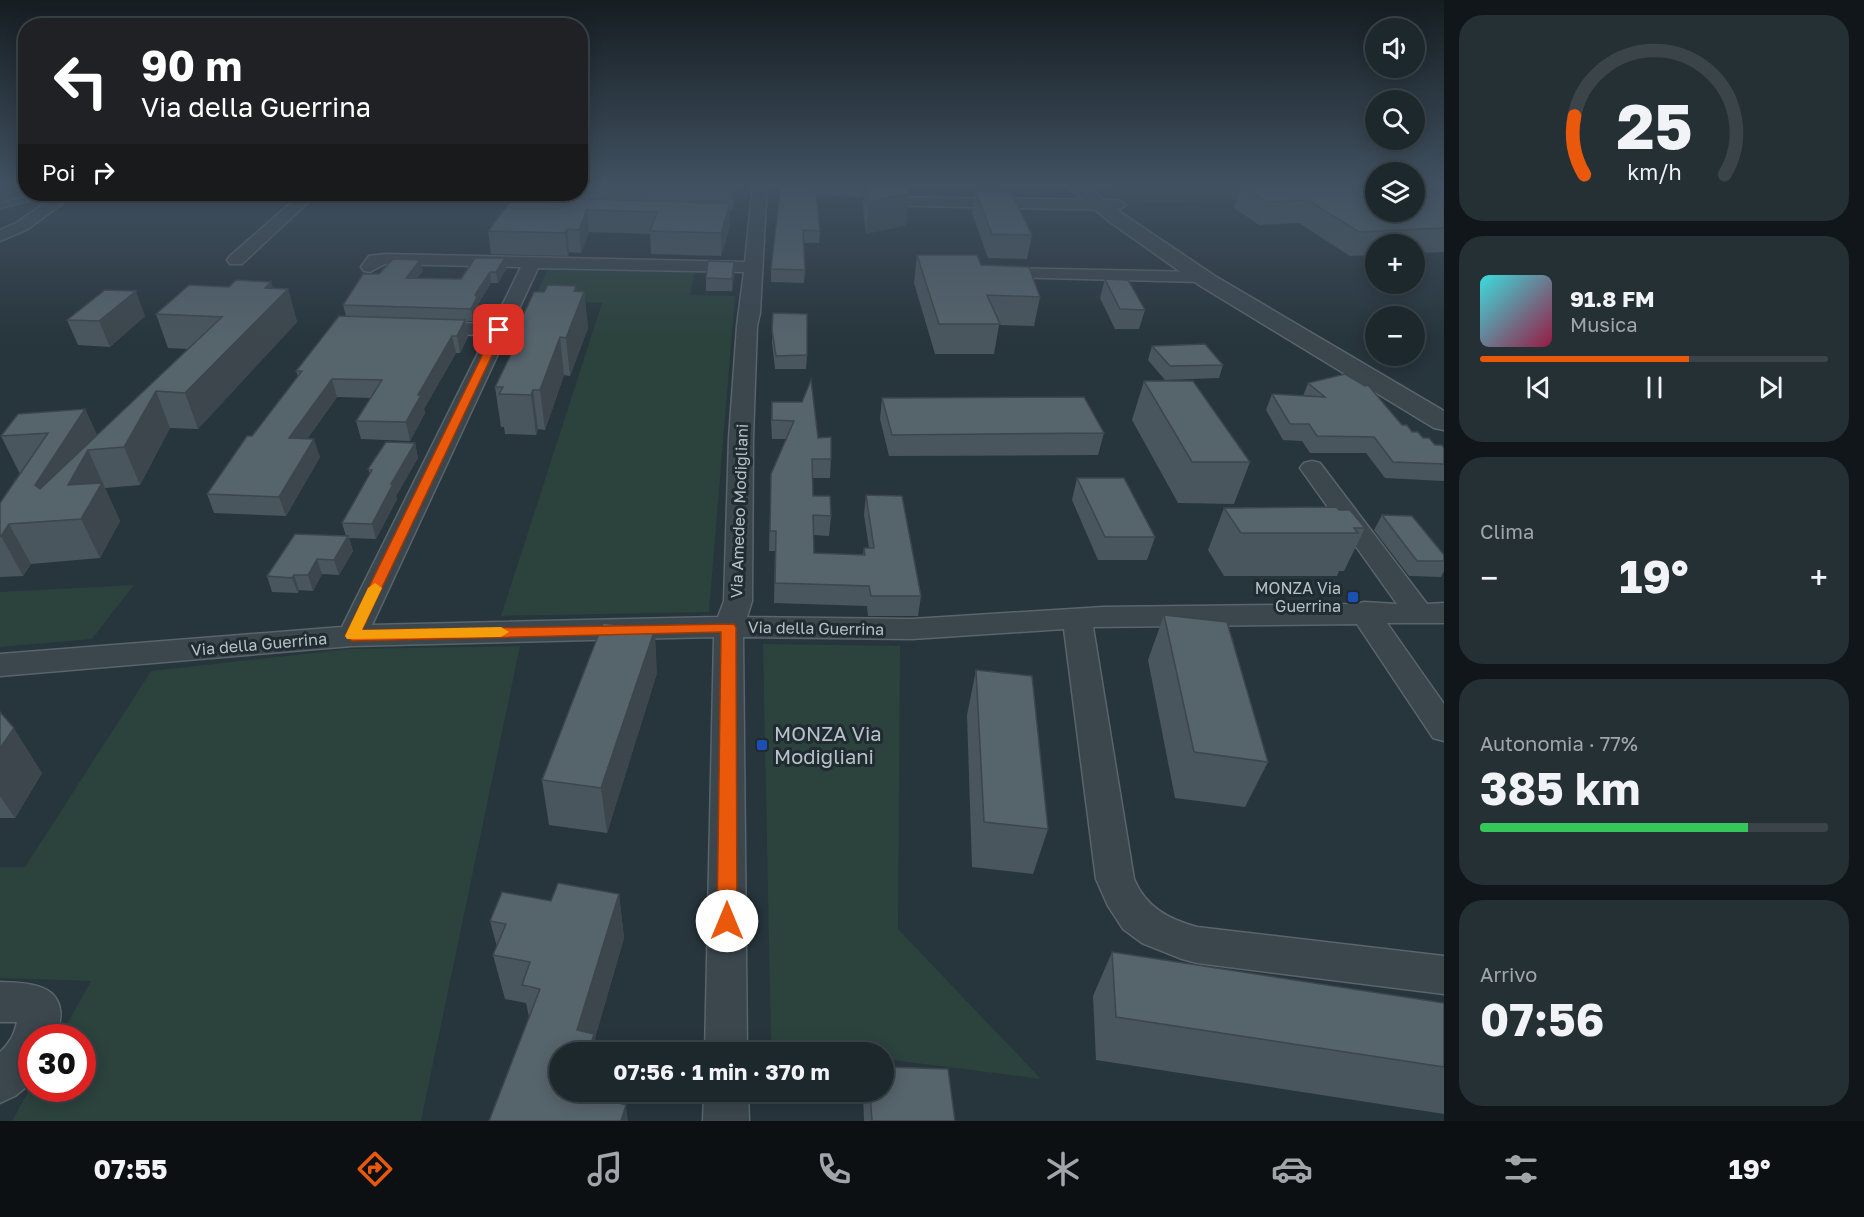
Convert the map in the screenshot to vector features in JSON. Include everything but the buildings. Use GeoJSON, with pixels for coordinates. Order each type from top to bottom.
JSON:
{"type":"FeatureCollection","features":[{"type":"Feature","properties":{"kind":"street"},"geometry":{"type":"LineString","coordinates":[[236,260],[262,236]]}},
{"type":"Feature","properties":{"kind":"street","name":"Via Amedeo Modigliani"},"geometry":{"type":"LineString","coordinates":[[726,1042],[729,627],[738,600],[741,438],[752,267],[751,236]]}},
{"type":"Feature","properties":{"kind":"street"},"geometry":{"type":"LineString","coordinates":[[1142,236],[1151,245],[1200,277],[1444,422]]}},
{"type":"Feature","properties":{"kind":"street"},"geometry":{"type":"LineString","coordinates":[[1153,236],[1213,276],[1444,410]]}},
{"type":"Feature","properties":{"kind":"street"},"geometry":{"type":"LineString","coordinates":[[370,267],[375,260],[385,258],[752,267]]}},
{"type":"Feature","properties":{"kind":"street"},"geometry":{"type":"LineString","coordinates":[[352,636],[532,262]]}},
{"type":"Feature","properties":{"kind":"street"},"geometry":{"type":"LineString","coordinates":[[1008,273],[1200,277]]}},
{"type":"Feature","properties":{"kind":"street"},"geometry":{"type":"LineString","coordinates":[[410,327],[499,330]]}},
{"type":"Feature","properties":{"kind":"street","name":"Via della Guerrina"},"geometry":{"type":"LineString","coordinates":[[1312,468],[1431,613]]}},
{"type":"Feature","properties":{"kind":"street"},"geometry":{"type":"LineString","coordinates":[[1365,612],[1444,729]]}},
{"type":"Feature","properties":{"kind":"street","name":"Via della Guerrina"},"geometry":{"type":"LineString","coordinates":[[0,665],[352,636],[729,627],[912,629],[1077,618],[1365,612],[1431,613]]}},
{"type":"Feature","properties":{"kind":"street"},"geometry":{"type":"LineString","coordinates":[[1077,618],[1115,879],[1124,902],[1146,925],[1168,937],[1197,945],[1444,975]]}},
{"type":"Feature","properties":{"kind":"street"},"geometry":{"type":"LineString","coordinates":[[0,1002],[30,1003],[40,1010],[38,1024]]}},
{"type":"Feature","properties":{"kind":"street"},"geometry":{"type":"LineString","coordinates":[[0,1081],[18,1065]]}},
{"type":"Feature","properties":{"kind":"street"},"geometry":{"type":"LineString","coordinates":[[726,1102],[726,1121]]}},
{"type":"Feature","properties":{"kind":"green space"},"geometry":{"type":"Polygon","coordinates":[[[549,268],[695,271],[690,295],[735,296],[709,612],[501,616],[602,303],[533,300],[549,268]]]}},
{"type":"Feature","properties":{"kind":"green space"},"geometry":{"type":"Polygon","coordinates":[[[134,585],[92,639],[0,647],[0,592],[134,585]]]}},
{"type":"Feature","properties":{"kind":"green space"},"geometry":{"type":"Polygon","coordinates":[[[763,644],[900,646],[898,929],[1041,1079],[894,1060],[894,1042],[771,1042],[763,644]]]}},
{"type":"Feature","properties":{"kind":"green space"},"geometry":{"type":"Polygon","coordinates":[[[520,646],[421,1121],[12,1121],[23,1102],[96,1102],[96,1024],[67,1024],[91,981],[0,978],[0,867],[25,867],[151,671],[349,649],[520,646]]]}},
{"type":"Feature","properties":{"kind":"slow traffic"},"geometry":{"type":"LineString","coordinates":[[375,588],[352,636],[501,632]]}},
{"type":"Feature","properties":{"kind":"place","name":"MONZA Via Guerrina"},"geometry":{"type":"Point","coordinates":[1353,597]}},
{"type":"Feature","properties":{"kind":"place","name":"MONZA Via Modigliani"},"geometry":{"type":"Point","coordinates":[762,745]}},
{"type":"Feature","properties":{"kind":"route"},"geometry":{"type":"LineString","coordinates":[[499,330],[352,636],[729,627],[727,921]]}}]}
